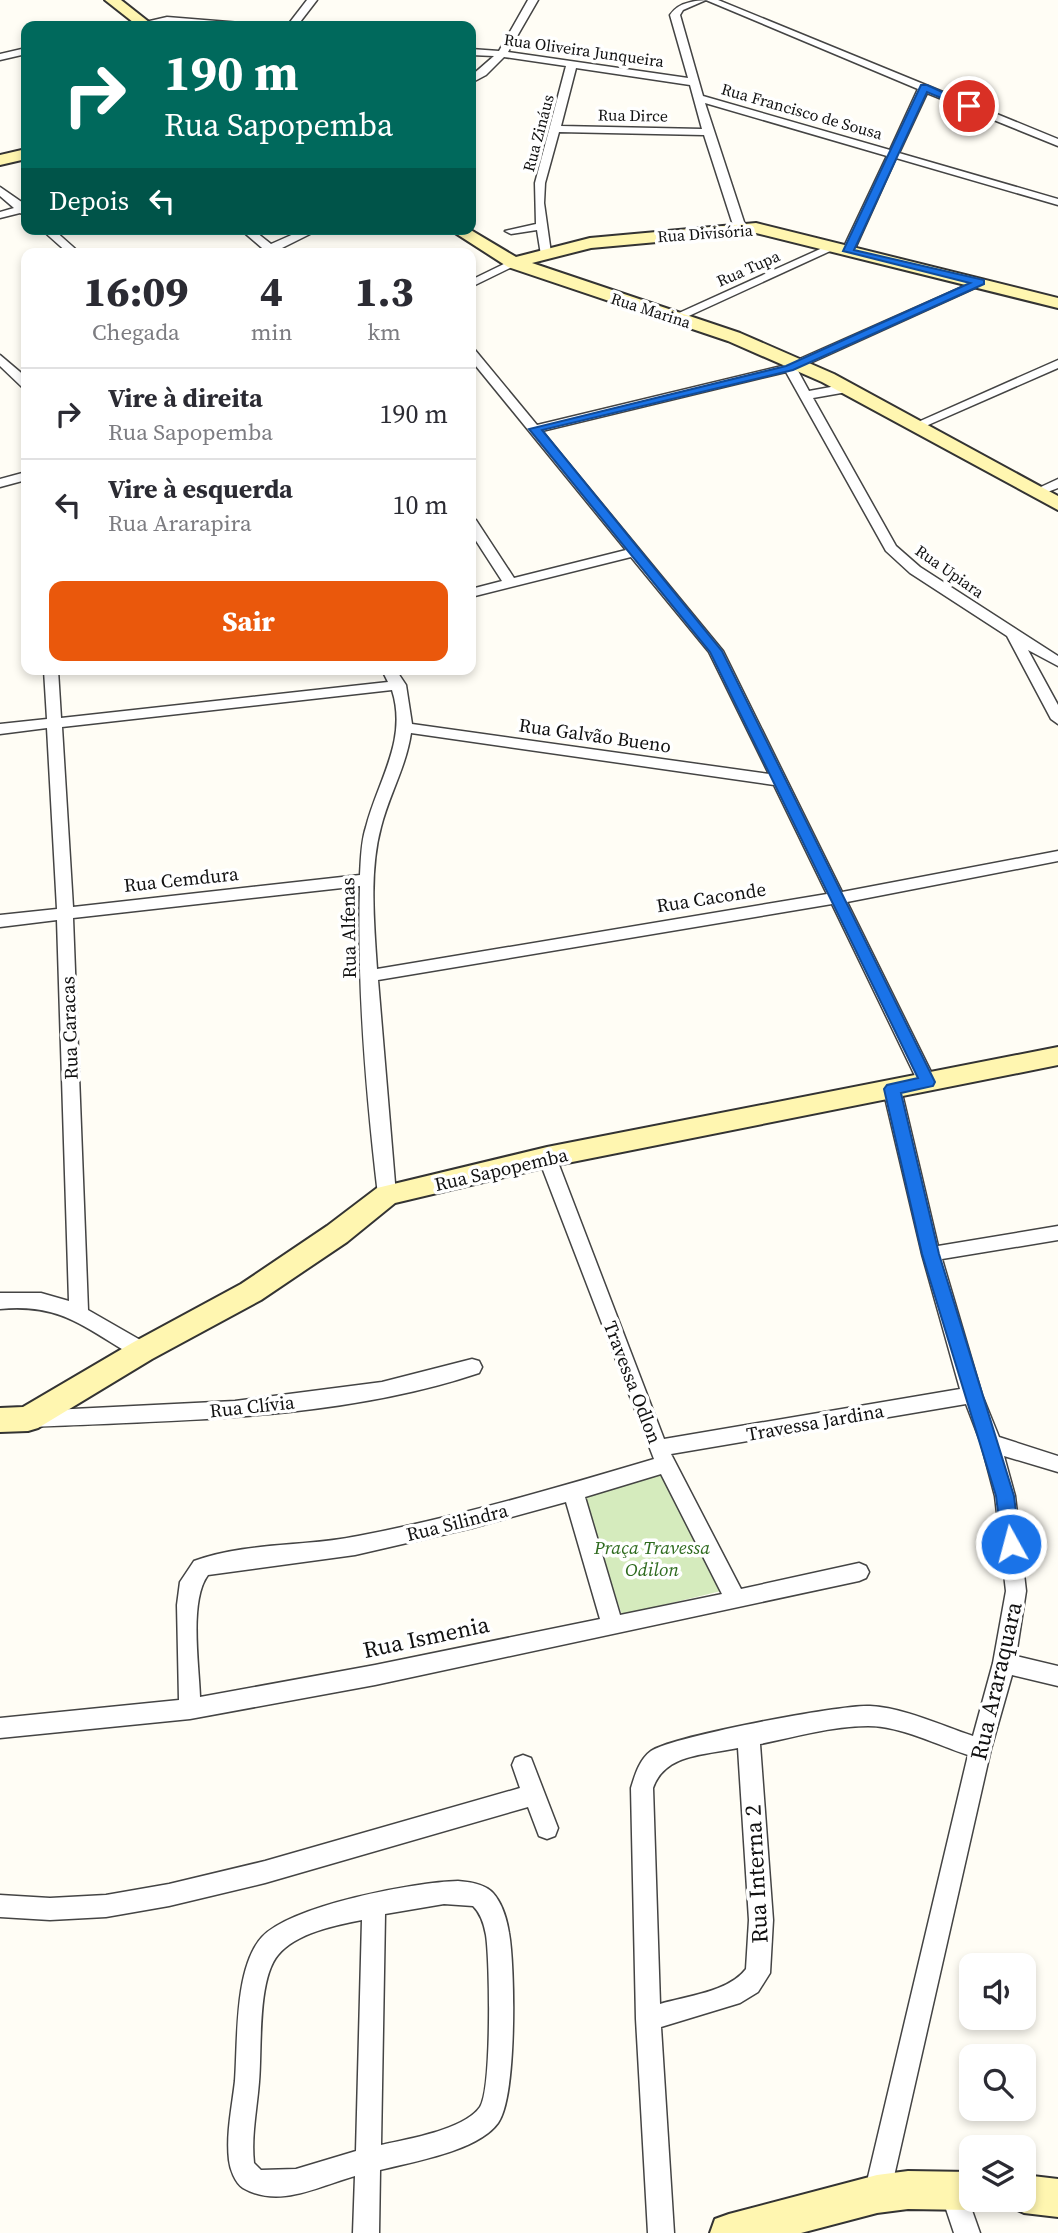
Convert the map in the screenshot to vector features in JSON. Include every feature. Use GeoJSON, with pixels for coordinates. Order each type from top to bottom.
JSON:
{"type":"FeatureCollection","features":[{"type":"Feature","properties":{"kind":"main road"},"geometry":{"type":"LineString","coordinates":[[3,157],[21,155]]}},
{"type":"Feature","properties":{"kind":"main road","name":"Rua Divisória"},"geometry":{"type":"LineString","coordinates":[[514,263],[590,243],[740,228],[771,231],[1058,303]]}},
{"type":"Feature","properties":{"kind":"main road","name":"Rua Marina"},"geometry":{"type":"LineString","coordinates":[[467,235],[514,263]]}},
{"type":"Feature","properties":{"kind":"main road","name":"Rua Sapopemba"},"geometry":{"type":"LineString","coordinates":[[14,1419],[251,1292],[337,1234],[387,1195],[547,1157],[1058,1056]]}},
{"type":"Feature","properties":{"kind":"main road"},"geometry":{"type":"LineString","coordinates":[[729,2233],[877,2194],[908,2190],[959,2191]]}},
{"type":"Feature","properties":{"kind":"main road"},"geometry":{"type":"LineString","coordinates":[[1036,2195],[1058,2198]]}},
{"type":"Feature","properties":{"kind":"street"},"geometry":{"type":"LineString","coordinates":[[112,0],[142,21]]}},
{"type":"Feature","properties":{"kind":"street"},"geometry":{"type":"LineString","coordinates":[[296,21],[312,0]]}},
{"type":"Feature","properties":{"kind":"street"},"geometry":{"type":"LineString","coordinates":[[476,77],[504,54],[533,0]]}},
{"type":"Feature","properties":{"kind":"street"},"geometry":{"type":"LineString","coordinates":[[701,0],[679,8],[675,15],[708,132],[740,228]]}},
{"type":"Feature","properties":{"kind":"street"},"geometry":{"type":"LineString","coordinates":[[710,0],[1058,144]]}},
{"type":"Feature","properties":{"kind":"street"},"geometry":{"type":"LineString","coordinates":[[0,57],[21,52]]}},
{"type":"Feature","properties":{"kind":"street","name":"Rua Oliveira Junqueira"},"geometry":{"type":"LineString","coordinates":[[476,52],[504,54],[693,82]]}},
{"type":"Feature","properties":{"kind":"street","name":"Rua Zináus"},"geometry":{"type":"LineString","coordinates":[[545,253],[540,183],[557,129],[572,64]]}},
{"type":"Feature","properties":{"kind":"street"},"geometry":{"type":"LineString","coordinates":[[840,249],[894,153],[924,87]]}},
{"type":"Feature","properties":{"kind":"street","name":"Rua Francisco de Sousa"},"geometry":{"type":"LineString","coordinates":[[699,98],[1058,202]]}},
{"type":"Feature","properties":{"kind":"street","name":"Rua Dirce"},"geometry":{"type":"LineString","coordinates":[[557,129],[708,132]]}},
{"type":"Feature","properties":{"kind":"street"},"geometry":{"type":"LineString","coordinates":[[0,190],[21,207]]}},
{"type":"Feature","properties":{"kind":"street"},"geometry":{"type":"LineString","coordinates":[[2,212],[21,210]]}},
{"type":"Feature","properties":{"kind":"street"},"geometry":{"type":"LineString","coordinates":[[511,231],[542,226]]}},
{"type":"Feature","properties":{"kind":"street"},"geometry":{"type":"LineString","coordinates":[[53,235],[69,248]]}},
{"type":"Feature","properties":{"kind":"street"},"geometry":{"type":"LineString","coordinates":[[253,235],[269,248]]}},
{"type":"Feature","properties":{"kind":"street"},"geometry":{"type":"LineString","coordinates":[[279,248],[304,235]]}},
{"type":"Feature","properties":{"kind":"street","name":"Rua Tupa"},"geometry":{"type":"LineString","coordinates":[[676,317],[840,249]]}},
{"type":"Feature","properties":{"kind":"street"},"geometry":{"type":"LineString","coordinates":[[476,282],[514,263]]}},
{"type":"Feature","properties":{"kind":"street","name":"Rua Marina"},"geometry":{"type":"LineString","coordinates":[[514,263],[676,317],[847,388],[1058,504]]}},
{"type":"Feature","properties":{"kind":"street"},"geometry":{"type":"LineString","coordinates":[[534,429],[794,366],[981,282]]}},
{"type":"Feature","properties":{"kind":"street"},"geometry":{"type":"LineString","coordinates":[[0,359],[21,379]]}},
{"type":"Feature","properties":{"kind":"street"},"geometry":{"type":"LineString","coordinates":[[476,359],[716,651],[928,1082]]}},
{"type":"Feature","properties":{"kind":"street"},"geometry":{"type":"LineString","coordinates":[[915,426],[1058,364]]}},
{"type":"Feature","properties":{"kind":"street","name":"Rua Upiara"},"geometry":{"type":"LineString","coordinates":[[794,366],[807,395],[891,548],[915,570],[1013,634],[1058,719]]}},
{"type":"Feature","properties":{"kind":"street"},"geometry":{"type":"LineString","coordinates":[[807,395],[847,388]]}},
{"type":"Feature","properties":{"kind":"street"},"geometry":{"type":"LineString","coordinates":[[0,483],[21,477]]}},
{"type":"Feature","properties":{"kind":"street"},"geometry":{"type":"LineString","coordinates":[[1037,492],[1058,483]]}},
{"type":"Feature","properties":{"kind":"street"},"geometry":{"type":"LineString","coordinates":[[476,531],[510,583]]}},
{"type":"Feature","properties":{"kind":"street"},"geometry":{"type":"LineString","coordinates":[[476,592],[634,552]]}},
{"type":"Feature","properties":{"kind":"street"},"geometry":{"type":"LineString","coordinates":[[1013,634],[1058,662]]}},
{"type":"Feature","properties":{"kind":"street","name":"Rua Caracas"},"geometry":{"type":"LineString","coordinates":[[51,675],[65,913],[79,1314]]}},
{"type":"Feature","properties":{"kind":"street","name":"Rua Alfenas"},"geometry":{"type":"LineString","coordinates":[[387,1195],[369,976],[367,880],[373,827],[396,770],[405,727],[406,715],[399,685],[392,675]]}},
{"type":"Feature","properties":{"kind":"street"},"geometry":{"type":"LineString","coordinates":[[0,729],[399,685]]}},
{"type":"Feature","properties":{"kind":"street","name":"Rua Galvão Bueno"},"geometry":{"type":"LineString","coordinates":[[405,727],[780,781]]}},
{"type":"Feature","properties":{"kind":"street","name":"Rua Caconde"},"geometry":{"type":"LineString","coordinates":[[369,976],[838,898],[1058,856]]}},
{"type":"Feature","properties":{"kind":"street","name":"Rua Cemdura"},"geometry":{"type":"LineString","coordinates":[[0,921],[367,880]]}},
{"type":"Feature","properties":{"kind":"street","name":"Rua Araraquara"},"geometry":{"type":"LineString","coordinates":[[877,2194],[980,1749],[1004,1663],[1017,1591],[1005,1496],[991,1443],[972,1395],[931,1254],[892,1089]]}},
{"type":"Feature","properties":{"kind":"street","name":"Travessa Odlon"},"geometry":{"type":"LineString","coordinates":[[547,1157],[662,1456],[736,1600]]}},
{"type":"Feature","properties":{"kind":"street"},"geometry":{"type":"LineString","coordinates":[[931,1254],[1058,1233]]}},
{"type":"Feature","properties":{"kind":"street"},"geometry":{"type":"LineString","coordinates":[[0,1301],[29,1298],[50,1300],[142,1351]]}},
{"type":"Feature","properties":{"kind":"street","name":"Rua Clívia"},"geometry":{"type":"LineString","coordinates":[[14,1419],[235,1409],[382,1390],[472,1367]]}},
{"type":"Feature","properties":{"kind":"street","name":"Travessa Jardina"},"geometry":{"type":"LineString","coordinates":[[662,1456],[972,1395]]}},
{"type":"Feature","properties":{"kind":"street"},"geometry":{"type":"LineString","coordinates":[[991,1443],[1058,1464]]}},
{"type":"Feature","properties":{"kind":"street","name":"Rua Silindra"},"geometry":{"type":"LineString","coordinates":[[190,1709],[187,1605],[190,1582],[201,1567],[244,1558],[352,1547],[445,1526],[573,1492],[662,1456]]}},
{"type":"Feature","properties":{"kind":"street"},"geometry":{"type":"LineString","coordinates":[[573,1492],[612,1625]]}},
{"type":"Feature","properties":{"kind":"street","name":"Rua Ismenia"},"geometry":{"type":"LineString","coordinates":[[0,1728],[190,1709],[375,1675],[859,1572]]}},
{"type":"Feature","properties":{"kind":"street"},"geometry":{"type":"LineString","coordinates":[[1004,1663],[1058,1676]]}},
{"type":"Feature","properties":{"kind":"street"},"geometry":{"type":"LineString","coordinates":[[661,2233],[648,2019],[642,1841],[642,1788],[648,1770],[659,1758],[677,1750],[842,1717],[870,1716],[897,1721],[980,1749]]}},
{"type":"Feature","properties":{"kind":"street","name":"Rua Interna 2"},"geometry":{"type":"LineString","coordinates":[[648,2019],[732,1995],[750,1984],[758,1973],[761,1920],[748,1736]]}},
{"type":"Feature","properties":{"kind":"street"},"geometry":{"type":"LineString","coordinates":[[523,1765],[547,1828]]}},
{"type":"Feature","properties":{"kind":"street"},"geometry":{"type":"LineString","coordinates":[[0,1906],[50,1909],[106,1906],[169,1895],[265,1872],[535,1794]]}},
{"type":"Feature","properties":{"kind":"street"},"geometry":{"type":"LineString","coordinates":[[444,1893],[465,1893],[481,1898],[490,1910],[498,1934],[498,2093],[490,2114],[474,2129],[444,2141],[370,2159],[282,2183],[264,2183],[250,2178],[244,2171],[241,2161],[256,1982],[271,1945],[289,1931],[374,1904],[444,1893]]}},
{"type":"Feature","properties":{"kind":"street"},"geometry":{"type":"LineString","coordinates":[[366,2233],[370,2159],[374,1904]]}},
{"type":"Feature","properties":{"kind":"street"},"geometry":{"type":"LineString","coordinates":[[964,2212],[967,2233]]}},
{"type":"Feature","properties":{"kind":"green space","name":"Praça Travessa Odilon"},"geometry":{"type":"Polygon","coordinates":[[[663,1471],[721,1591],[622,1615],[582,1496],[663,1471]]]}},
{"type":"Feature","properties":{"kind":"route"},"geometry":{"type":"LineString","coordinates":[[969,106],[924,87],[848,251],[981,282],[789,368],[534,429],[723,662],[928,1082],[892,1089],[931,1254],[972,1395],[991,1443],[1005,1496],[1011,1544]]}}]}
